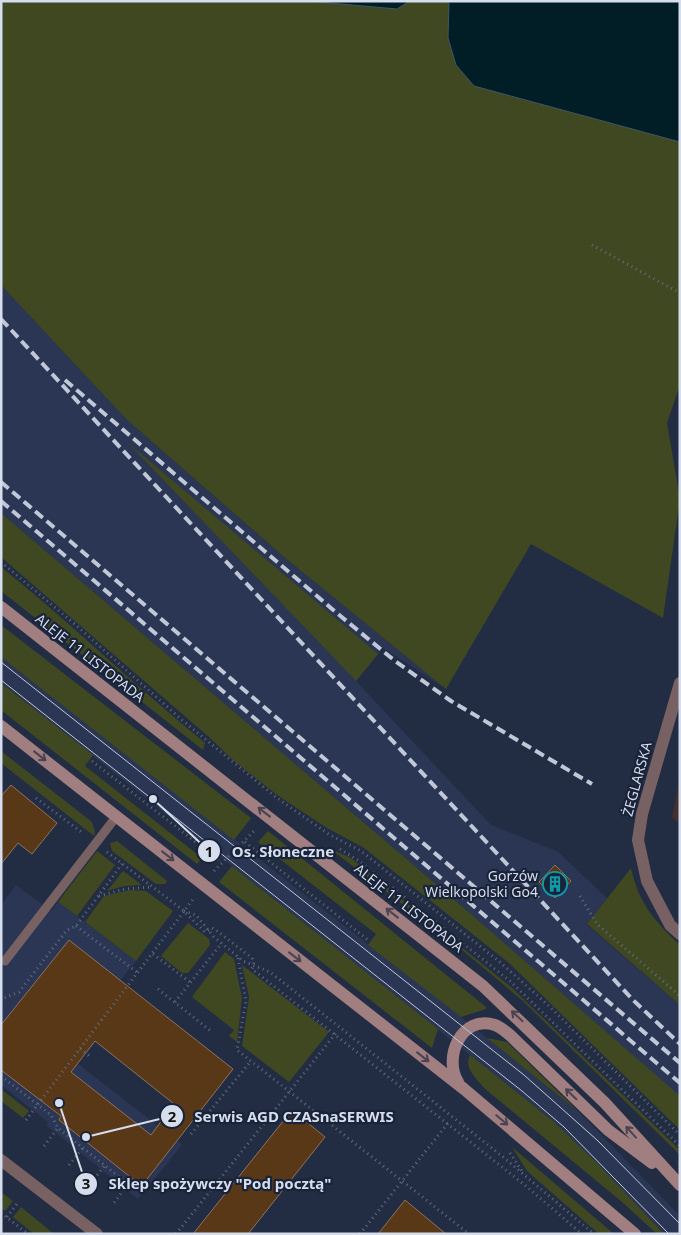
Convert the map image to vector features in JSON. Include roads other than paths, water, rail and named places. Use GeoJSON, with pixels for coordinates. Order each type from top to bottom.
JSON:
{"type":"FeatureCollection","features":[{"type":"Feature","properties":{"kind":"main road","name":"ALEJE 11 LISTOPADA"},"geometry":{"type":"LineString","coordinates":[[1,607],[498,998],[605,1103],[678,1183]]}},
{"type":"Feature","properties":{"kind":"main road"},"geometry":{"type":"LineString","coordinates":[[1,726],[464,1089],[635,1234]]}},
{"type":"Feature","properties":{"kind":"main road"},"geometry":{"type":"LineString","coordinates":[[464,1089],[452,1070],[451,1062],[454,1046],[458,1039],[470,1028],[478,1025],[494,1024],[511,1036],[608,1130],[678,1183]]}},
{"type":"Feature","properties":{"kind":"street","name":"ŻEGLARSKA"},"geometry":{"type":"LineString","coordinates":[[680,683],[642,814],[638,840],[647,881],[670,925],[680,934]]}},
{"type":"Feature","properties":{"kind":"street"},"geometry":{"type":"LineString","coordinates":[[1,1160],[97,1234]]}},
{"type":"Feature","properties":{"kind":"lane"},"geometry":{"type":"LineString","coordinates":[[5,961],[116,817]]}},
{"type":"Feature","properties":{"kind":"tram line"},"geometry":{"type":"LineString","coordinates":[[1,662],[524,1075],[597,1140],[680,1224]]}},
{"type":"Feature","properties":{"kind":"tram line"},"geometry":{"type":"LineString","coordinates":[[1,680],[522,1091],[564,1127],[669,1234]]}},
{"type":"Feature","properties":{"kind":"railway"},"geometry":{"type":"LineString","coordinates":[[1,319],[633,1000],[680,1044]]}},
{"type":"Feature","properties":{"kind":"railway"},"geometry":{"type":"LineString","coordinates":[[65,380],[395,661],[451,701],[592,784]]}},
{"type":"Feature","properties":{"kind":"railway"},"geometry":{"type":"LineString","coordinates":[[1,482],[680,1063]]}},
{"type":"Feature","properties":{"kind":"railway"},"geometry":{"type":"LineString","coordinates":[[1,501],[680,1083]]}},
{"type":"Feature","properties":{"kind":"place","name":"Os. Słoneczne"},"geometry":{"type":"Point","coordinates":[153,799]}},
{"type":"Feature","properties":{"kind":"place","name":"Gorzów Wielkopolski Go4"},"geometry":{"type":"Point","coordinates":[555,884]}},
{"type":"Feature","properties":{"kind":"place","name":"Sklep spożywczy \"Pod pocztą\""},"geometry":{"type":"Point","coordinates":[59,1103]}},
{"type":"Feature","properties":{"kind":"place","name":"Serwis AGD CZASnaSERWIS"},"geometry":{"type":"Point","coordinates":[86,1137]}}]}
